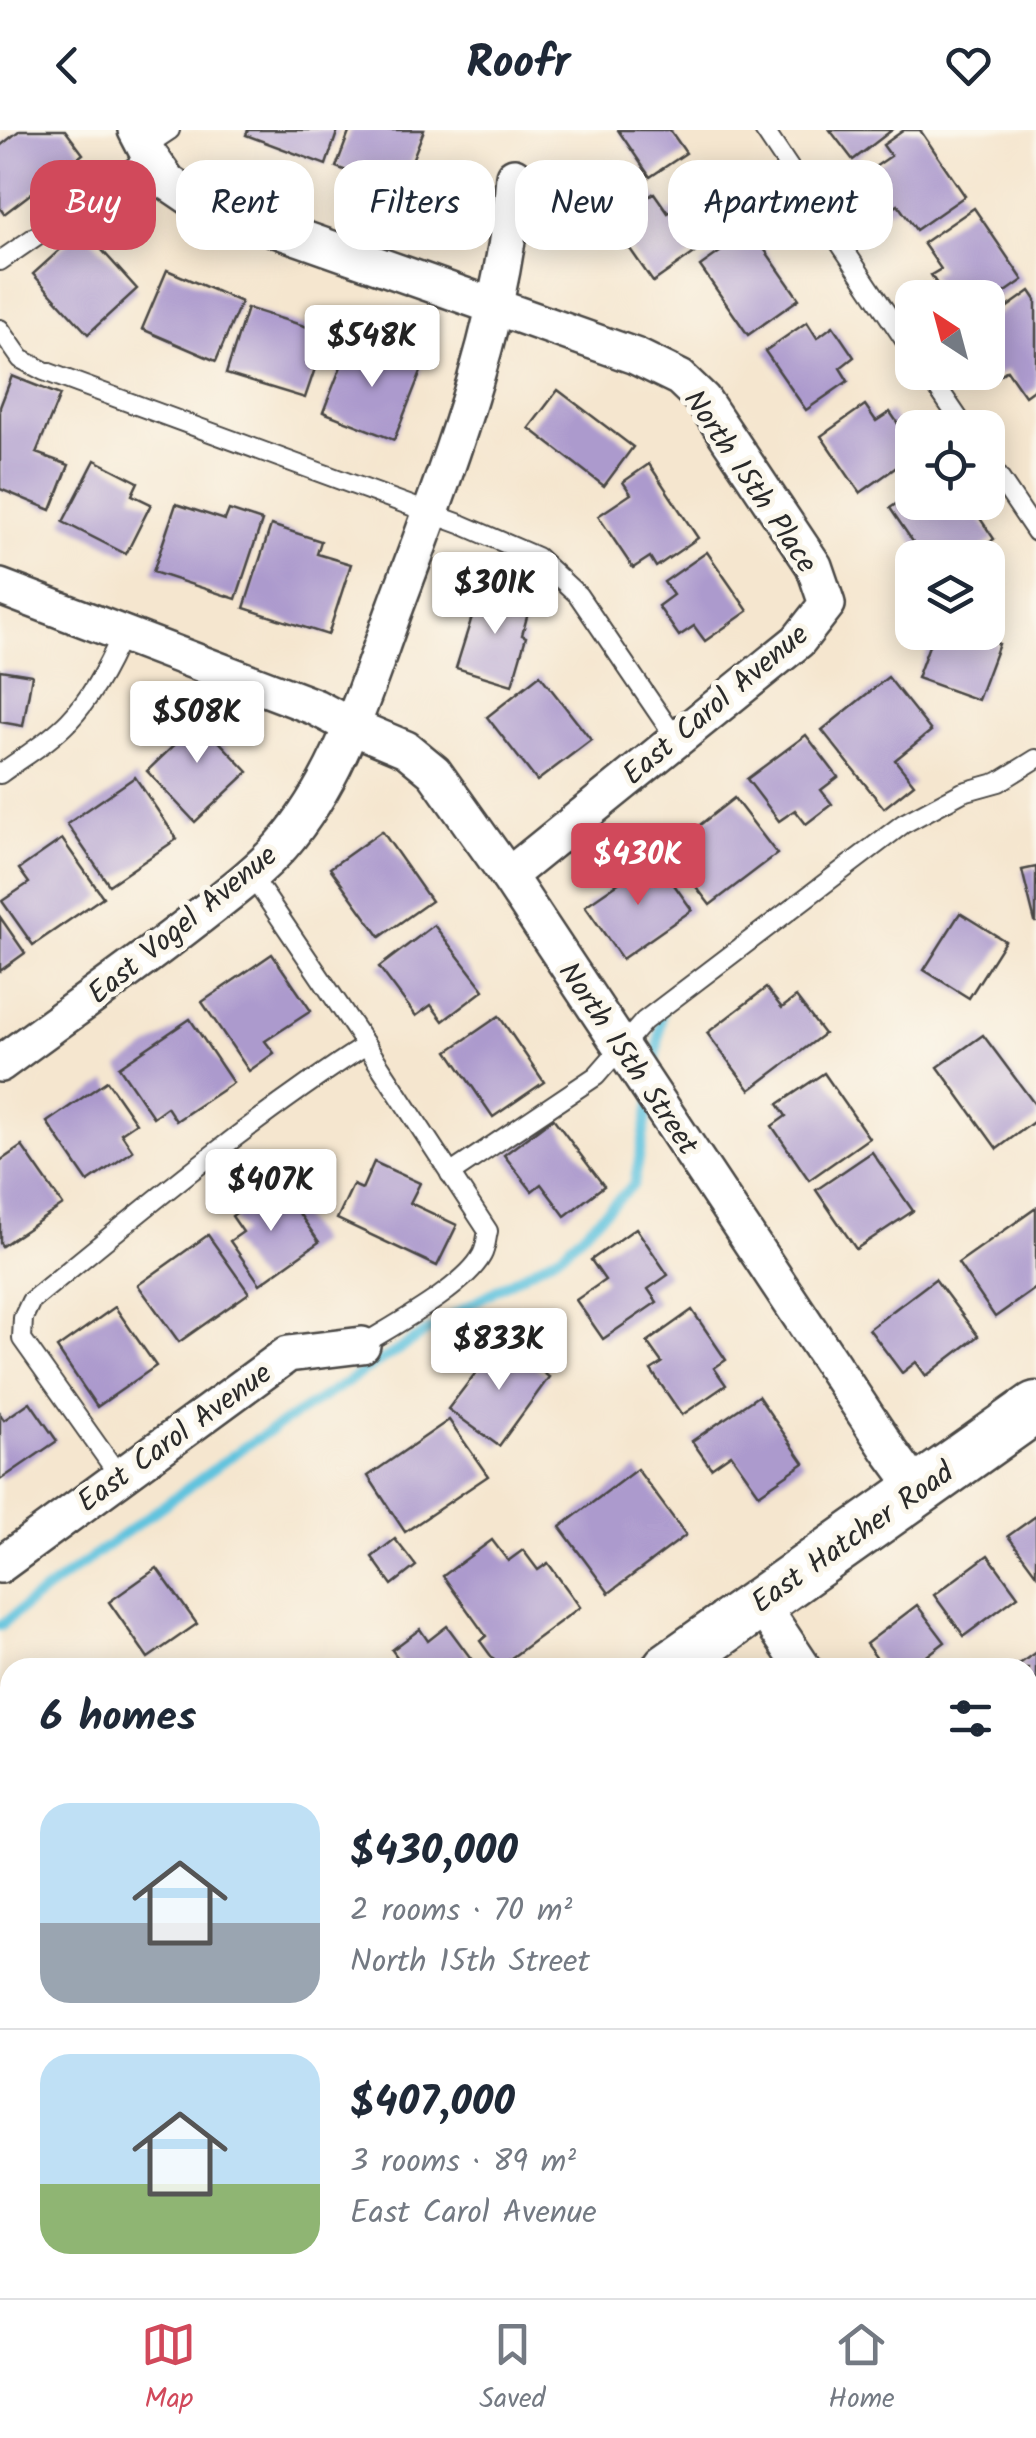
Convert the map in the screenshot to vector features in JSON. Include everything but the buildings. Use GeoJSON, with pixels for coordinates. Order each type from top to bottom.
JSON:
{"type":"FeatureCollection","features":[{"type":"Feature","properties":{"kind":"street","name":"North 15th Place"},"geometry":{"type":"LineString","coordinates":[[150,140],[168,182],[196,201],[635,356],[680,378],[703,400],[814,566],[827,604]]}},
{"type":"Feature","properties":{"kind":"street"},"geometry":{"type":"LineString","coordinates":[[494,307],[512,216],[514,176]]}},
{"type":"Feature","properties":{"kind":"street","name":"East Vogel Avenue"},"geometry":{"type":"LineString","coordinates":[[0,1064],[159,948],[250,875],[308,813],[352,726],[430,513],[486,343],[494,307]]}},
{"type":"Feature","properties":{"kind":"street","name":"North 15th Street"},"geometry":{"type":"LineString","coordinates":[[0,587],[315,707],[406,750],[434,772],[508,876],[919,1491]]}},
{"type":"Feature","properties":{"kind":"street","name":"East Carol Avenue"},"geometry":{"type":"LineString","coordinates":[[508,876],[798,641],[827,604]]}},
{"type":"Feature","properties":{"kind":"street","name":"East Carol Avenue"},"geometry":{"type":"LineString","coordinates":[[0,1565],[288,1354],[362,1345]]}},
{"type":"Feature","properties":{"kind":"street","name":"East Hatcher Road"},"geometry":{"type":"LineString","coordinates":[[682,1658],[1036,1406]]}},
{"type":"Feature","properties":{"kind":"street"},"geometry":{"type":"LineString","coordinates":[[760,1603],[796,1658]]}},
{"type":"Feature","properties":{"kind":"lane"},"geometry":{"type":"LineString","coordinates":[[764,130],[895,326]]}},
{"type":"Feature","properties":{"kind":"lane"},"geometry":{"type":"LineString","coordinates":[[0,261],[116,181],[150,140]]}},
{"type":"Feature","properties":{"kind":"lane"},"geometry":{"type":"LineString","coordinates":[[0,329],[21,359],[44,370],[430,513],[537,557],[578,595],[676,739]]}},
{"type":"Feature","properties":{"kind":"lane"},"geometry":{"type":"LineString","coordinates":[[1005,486],[1036,532]]}},
{"type":"Feature","properties":{"kind":"lane"},"geometry":{"type":"LineString","coordinates":[[0,774],[70,720],[108,667],[122,634]]}},
{"type":"Feature","properties":{"kind":"lane"},"geometry":{"type":"LineString","coordinates":[[450,1174],[596,1076],[644,1021],[903,824],[964,792],[999,782],[1036,759]]}},
{"type":"Feature","properties":{"kind":"lane"},"geometry":{"type":"LineString","coordinates":[[250,875],[488,1231],[483,1253],[466,1275],[362,1345]]}},
{"type":"Feature","properties":{"kind":"lane"},"geometry":{"type":"LineString","coordinates":[[120,1477],[22,1339],[23,1318],[31,1300],[178,1181],[366,1045]]}},
{"type":"Feature","properties":{"kind":"waterway"},"geometry":{"type":"LineString","coordinates":[[654,1077],[662,1013]]}},
{"type":"Feature","properties":{"kind":"waterway"},"geometry":{"type":"LineString","coordinates":[[0,1626],[244,1447],[468,1306],[563,1252],[634,1184],[650,1103]]}}]}
